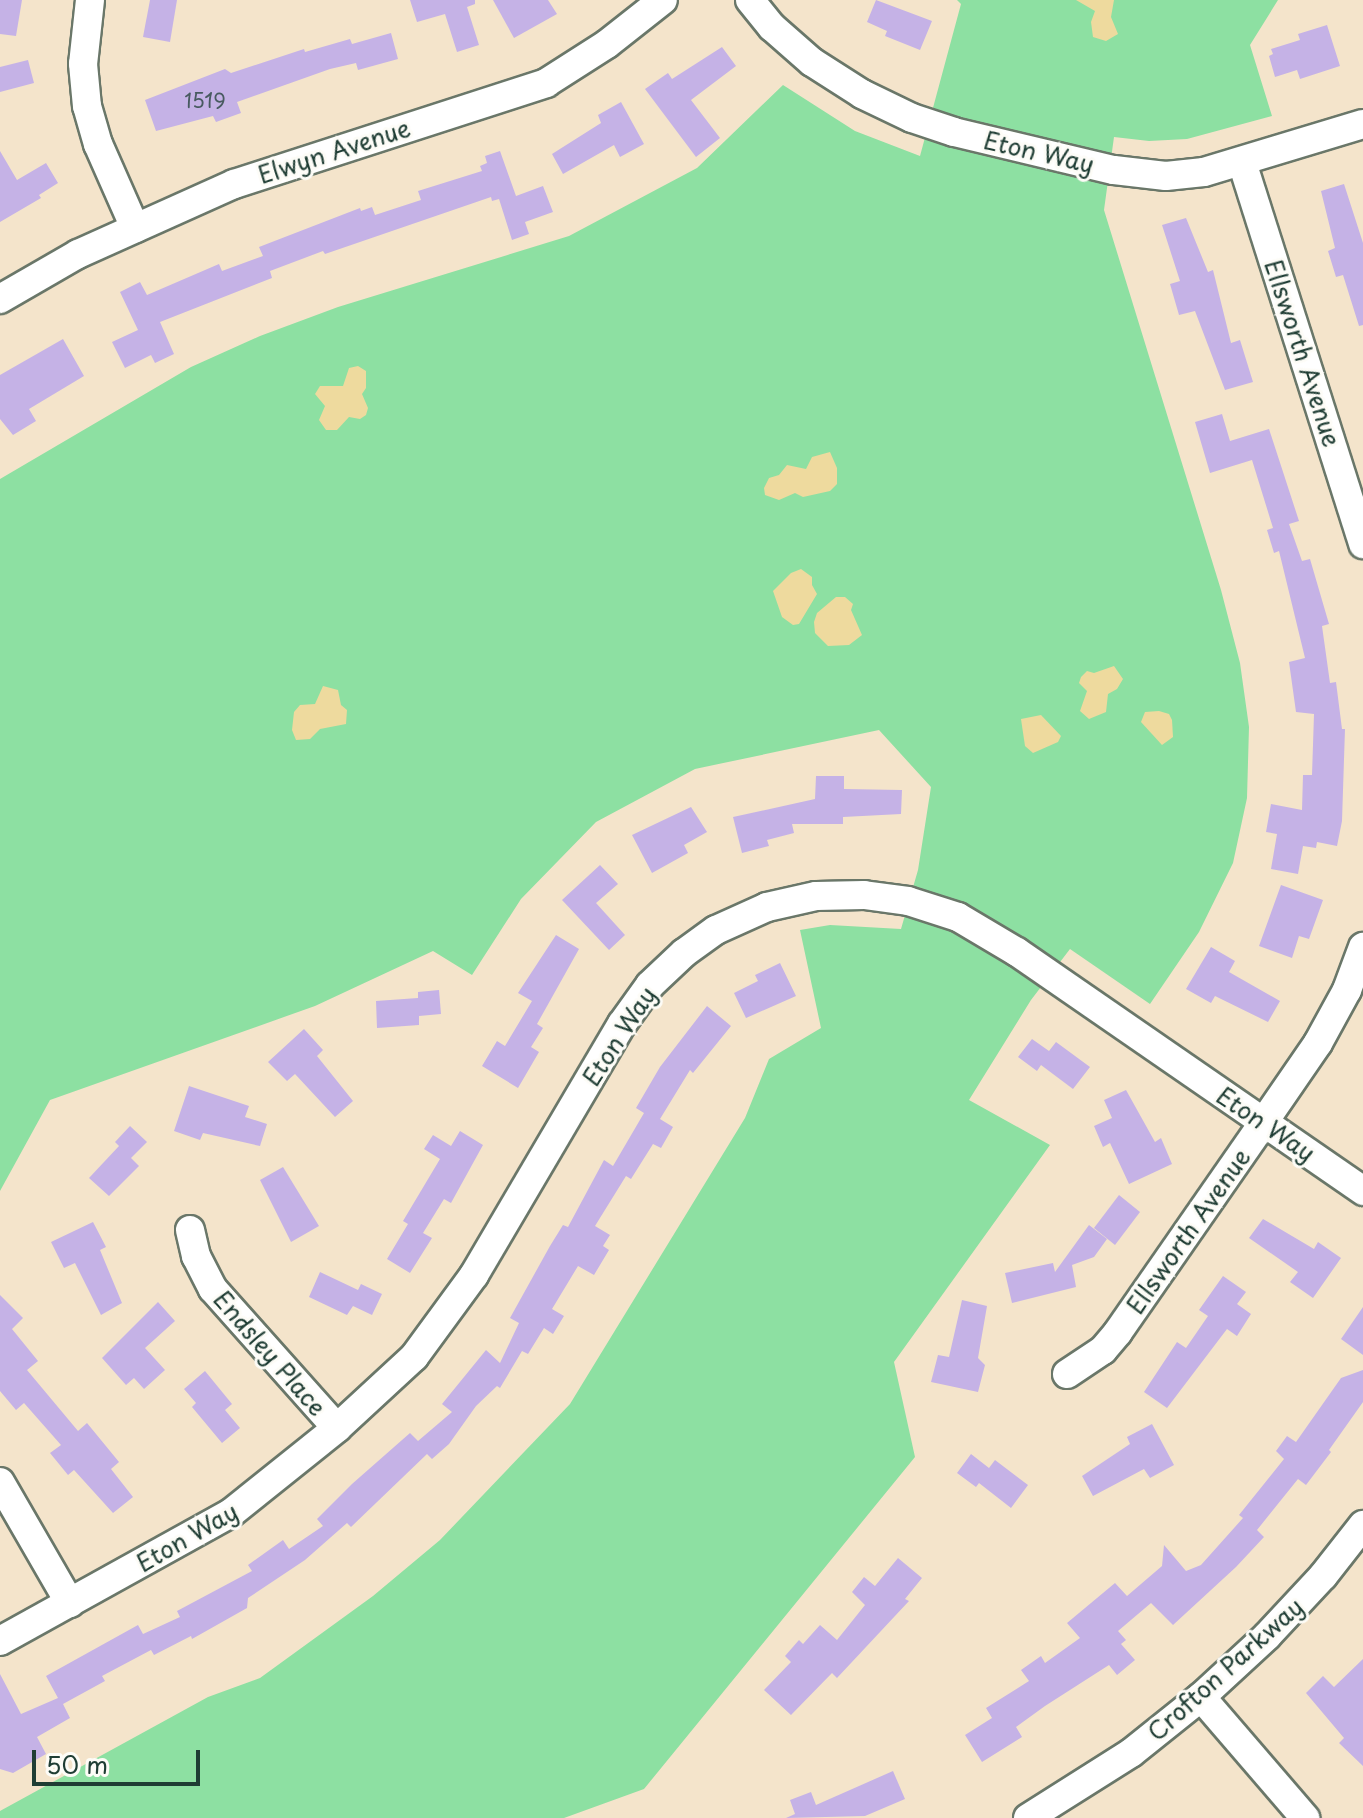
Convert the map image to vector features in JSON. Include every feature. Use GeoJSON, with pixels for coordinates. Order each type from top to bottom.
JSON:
{"type":"FeatureCollection","features":[{"type":"Feature","properties":{"kind":"street"},"geometry":{"type":"LineString","coordinates":[[90,0],[83,64],[87,106],[98,144],[135,228]]}},
{"type":"Feature","properties":{"kind":"street","name":"Elwyn Avenue"},"geometry":{"type":"LineString","coordinates":[[0,299],[78,254],[234,184],[546,83],[607,44],[663,0]]}},
{"type":"Feature","properties":{"kind":"street","name":"Eton Way"},"geometry":{"type":"LineString","coordinates":[[750,0],[772,27],[812,62],[862,94],[926,123],[1114,170],[1166,176],[1204,172],[1363,124]]}},
{"type":"Feature","properties":{"kind":"street","name":"Ellsworth Avenue"},"geometry":{"type":"LineString","coordinates":[[1242,162],[1363,544]]}},
{"type":"Feature","properties":{"kind":"street","name":"Eton Way"},"geometry":{"type":"LineString","coordinates":[[0,1641],[231,1513],[337,1428],[414,1357],[474,1275],[622,1024],[650,985],[684,953],[716,930],[767,907],[816,896],[864,895],[908,901],[958,917],[1017,952],[1363,1191]]}},
{"type":"Feature","properties":{"kind":"street","name":"Ellsworth Avenue"},"geometry":{"type":"LineString","coordinates":[[1067,1374],[1103,1350],[1118,1332],[1263,1123],[1318,1043],[1347,990],[1363,947]]}},
{"type":"Feature","properties":{"kind":"street","name":"Endsley Place"},"geometry":{"type":"LineString","coordinates":[[190,1230],[200,1265],[213,1289],[337,1428]]}},
{"type":"Feature","properties":{"kind":"street"},"geometry":{"type":"LineString","coordinates":[[0,1482],[70,1603]]}},
{"type":"Feature","properties":{"kind":"street","name":"Crofton Parkway"},"geometry":{"type":"LineString","coordinates":[[1028,1818],[1131,1753],[1201,1697],[1267,1636],[1323,1576],[1363,1525]]}},
{"type":"Feature","properties":{"kind":"street"},"geometry":{"type":"LineString","coordinates":[[1201,1697],[1305,1818]]}},
{"type":"Feature","properties":{"kind":"green space"},"geometry":{"type":"Polygon","coordinates":[[[957,0],[1278,0],[1250,45],[1272,116],[1187,139],[1149,141],[1114,137],[1104,210],[1221,590],[1240,663],[1249,727],[1247,798],[1233,863],[1199,932],[1150,1004],[1070,949],[1031,1000],[969,1100],[1050,1145],[894,1362],[915,1457],[644,1789],[564,1818],[0,1818],[0,1811],[208,1697],[260,1678],[373,1596],[440,1540],[570,1404],[745,1118],[769,1059],[821,1028],[800,930],[830,925],[901,929],[918,870],[931,787],[879,730],[695,769],[596,822],[521,899],[472,975],[433,951],[315,1006],[50,1100],[0,1191],[0,479],[191,367],[260,336],[338,307],[569,236],[697,168],[783,85],[855,131],[920,156],[961,4],[957,0]]]}},
{"type":"Feature","properties":{"kind":"sand"},"geometry":{"type":"Polygon","coordinates":[[[1076,0],[1114,0],[1111,17],[1118,34],[1106,41],[1093,37],[1091,22],[1095,11],[1076,0]]]}},
{"type":"Feature","properties":{"kind":"sand"},"geometry":{"type":"Polygon","coordinates":[[[358,366],[366,371],[366,388],[362,394],[368,408],[366,415],[360,419],[349,417],[337,430],[326,430],[319,420],[325,406],[315,394],[320,386],[343,386],[349,368],[358,366]]]}},
{"type":"Feature","properties":{"kind":"sand"},"geometry":{"type":"Polygon","coordinates":[[[830,452],[837,468],[837,484],[830,491],[803,497],[795,493],[779,500],[765,495],[764,488],[769,478],[779,475],[787,465],[806,469],[812,457],[830,452]]]}},
{"type":"Feature","properties":{"kind":"sand"},"geometry":{"type":"Polygon","coordinates":[[[801,569],[812,577],[817,594],[799,624],[793,625],[782,617],[773,591],[791,573],[801,569]]]}},
{"type":"Feature","properties":{"kind":"sand"},"geometry":{"type":"Polygon","coordinates":[[[836,597],[845,597],[853,604],[851,610],[862,635],[849,645],[828,646],[815,633],[817,613],[836,597]]]}},
{"type":"Feature","properties":{"kind":"sand"},"geometry":{"type":"Polygon","coordinates":[[[1114,666],[1123,679],[1117,689],[1108,694],[1106,712],[1089,719],[1080,711],[1087,691],[1079,683],[1081,677],[1087,671],[1094,673],[1114,666]]]}},
{"type":"Feature","properties":{"kind":"sand"},"geometry":{"type":"Polygon","coordinates":[[[323,686],[338,690],[341,705],[347,710],[346,724],[320,729],[310,739],[296,740],[292,730],[294,712],[300,705],[315,704],[323,686]]]}},
{"type":"Feature","properties":{"kind":"sand"},"geometry":{"type":"Polygon","coordinates":[[[1145,712],[1169,714],[1172,720],[1173,737],[1162,745],[1141,722],[1145,712]]]}},
{"type":"Feature","properties":{"kind":"sand"},"geometry":{"type":"Polygon","coordinates":[[[1041,715],[1061,736],[1058,742],[1033,753],[1025,746],[1021,719],[1041,715]]]}},
{"type":"Feature","properties":{"kind":"building"},"geometry":{"type":"Polygon","coordinates":[[[0,0],[22,0],[16,36],[0,34],[0,0]]]}},
{"type":"Feature","properties":{"kind":"building"},"geometry":{"type":"Polygon","coordinates":[[[150,0],[177,0],[170,42],[143,37],[150,0]]]}},
{"type":"Feature","properties":{"kind":"building"},"geometry":{"type":"Polygon","coordinates":[[[410,0],[475,0],[475,4],[467,7],[479,45],[457,52],[445,14],[417,22],[410,0]]]}},
{"type":"Feature","properties":{"kind":"building"},"geometry":{"type":"Polygon","coordinates":[[[493,0],[548,0],[557,14],[514,38],[493,0]]]}},
{"type":"Feature","properties":{"kind":"building"},"geometry":{"type":"Polygon","coordinates":[[[876,0],[932,21],[920,50],[885,36],[887,31],[867,22],[876,0]]]}},
{"type":"Feature","properties":{"kind":"building"},"geometry":{"type":"Polygon","coordinates":[[[1327,25],[1340,66],[1300,79],[1297,70],[1275,77],[1269,56],[1273,54],[1271,49],[1300,40],[1298,34],[1327,25]]]}},
{"type":"Feature","properties":{"kind":"building"},"geometry":{"type":"Polygon","coordinates":[[[391,33],[398,59],[358,70],[356,63],[330,69],[237,102],[241,113],[216,122],[213,116],[156,131],[145,100],[225,69],[231,73],[304,49],[305,52],[350,39],[352,44],[391,33]]]}},
{"type":"Feature","properties":{"kind":"building"},"geometry":{"type":"Polygon","coordinates":[[[722,47],[736,66],[691,100],[720,138],[696,157],[645,89],[668,73],[672,79],[722,47]]]}},
{"type":"Feature","properties":{"kind":"building"},"geometry":{"type":"Polygon","coordinates":[[[28,60],[34,83],[0,92],[0,67],[28,60]]]}},
{"type":"Feature","properties":{"kind":"building"},"geometry":{"type":"Polygon","coordinates":[[[621,102],[644,144],[620,157],[614,145],[563,174],[552,154],[601,123],[598,115],[621,102]]]}},
{"type":"Feature","properties":{"kind":"building"},"geometry":{"type":"Polygon","coordinates":[[[0,151],[17,180],[46,163],[58,183],[39,195],[41,198],[0,222],[0,151]]]}},
{"type":"Feature","properties":{"kind":"building"},"geometry":{"type":"Polygon","coordinates":[[[500,151],[516,196],[543,186],[553,212],[525,222],[529,234],[512,240],[499,199],[492,201],[491,197],[325,254],[323,251],[270,271],[272,278],[160,322],[174,354],[155,363],[151,355],[125,368],[112,342],[138,330],[120,292],[140,282],[147,295],[219,264],[222,271],[263,256],[259,247],[360,208],[361,211],[372,207],[375,215],[421,200],[418,191],[482,171],[480,166],[487,163],[485,156],[500,151]]]}},
{"type":"Feature","properties":{"kind":"building"},"geometry":{"type":"Polygon","coordinates":[[[1344,184],[1363,243],[1363,325],[1359,326],[1343,275],[1336,277],[1328,251],[1335,248],[1321,191],[1344,184]]]}},
{"type":"Feature","properties":{"kind":"building"},"geometry":{"type":"Polygon","coordinates":[[[1186,218],[1208,272],[1213,270],[1231,343],[1240,340],[1253,382],[1225,390],[1195,311],[1179,315],[1170,284],[1180,281],[1162,225],[1186,218]]]}},
{"type":"Feature","properties":{"kind":"building"},"geometry":{"type":"Polygon","coordinates":[[[63,339],[84,376],[29,409],[36,421],[13,435],[0,419],[0,375],[63,339]]]}},
{"type":"Feature","properties":{"kind":"building"},"geometry":{"type":"Polygon","coordinates":[[[1222,414],[1230,441],[1269,429],[1299,521],[1289,524],[1302,561],[1310,559],[1329,624],[1322,626],[1330,683],[1336,682],[1342,729],[1345,729],[1342,821],[1337,846],[1317,842],[1316,848],[1303,846],[1298,874],[1271,869],[1277,834],[1266,832],[1271,804],[1302,810],[1303,775],[1312,775],[1314,714],[1296,712],[1289,662],[1305,658],[1279,551],[1274,553],[1267,530],[1273,528],[1252,460],[1210,473],[1195,422],[1222,414]]]}},
{"type":"Feature","properties":{"kind":"building"},"geometry":{"type":"Polygon","coordinates":[[[816,776],[844,776],[844,789],[902,790],[901,814],[843,817],[843,824],[792,824],[794,833],[767,840],[769,846],[742,853],[733,817],[815,799],[816,776]]]}},
{"type":"Feature","properties":{"kind":"building"},"geometry":{"type":"Polygon","coordinates":[[[691,807],[707,832],[684,845],[688,853],[652,873],[632,835],[691,807]]]}},
{"type":"Feature","properties":{"kind":"building"},"geometry":{"type":"Polygon","coordinates":[[[600,865],[618,884],[596,903],[625,935],[609,950],[562,900],[600,865]]]}},
{"type":"Feature","properties":{"kind":"building"},"geometry":{"type":"Polygon","coordinates":[[[1281,885],[1323,900],[1309,939],[1299,936],[1292,958],[1259,946],[1281,885]]]}},
{"type":"Feature","properties":{"kind":"building"},"geometry":{"type":"Polygon","coordinates":[[[556,935],[579,949],[537,1024],[543,1028],[531,1047],[539,1052],[518,1088],[482,1066],[497,1041],[505,1046],[532,1001],[518,993],[556,935]]]}},
{"type":"Feature","properties":{"kind":"building"},"geometry":{"type":"Polygon","coordinates":[[[1211,947],[1235,961],[1229,972],[1280,1001],[1268,1022],[1215,996],[1211,1003],[1186,989],[1211,947]]]}},
{"type":"Feature","properties":{"kind":"building"},"geometry":{"type":"Polygon","coordinates":[[[780,963],[796,996],[746,1018],[734,993],[758,981],[755,975],[780,963]]]}},
{"type":"Feature","properties":{"kind":"building"},"geometry":{"type":"Polygon","coordinates":[[[439,990],[441,1014],[419,1016],[419,1025],[377,1028],[376,1001],[418,998],[418,992],[439,990]]]}},
{"type":"Feature","properties":{"kind":"building"},"geometry":{"type":"Polygon","coordinates":[[[707,1006],[731,1026],[693,1073],[690,1070],[660,1119],[673,1127],[661,1148],[653,1144],[631,1179],[626,1176],[595,1226],[610,1235],[603,1246],[609,1250],[594,1275],[578,1266],[552,1309],[564,1316],[553,1334],[544,1328],[528,1354],[522,1351],[500,1388],[497,1386],[476,1406],[449,1444],[432,1459],[427,1454],[351,1527],[347,1523],[305,1560],[248,1598],[247,1608],[192,1639],[191,1636],[154,1655],[151,1650],[102,1676],[105,1681],[63,1704],[70,1718],[37,1737],[46,1754],[13,1773],[0,1769],[0,1674],[21,1714],[58,1698],[46,1676],[138,1625],[143,1634],[180,1617],[177,1611],[252,1571],[248,1565],[283,1540],[289,1549],[323,1526],[317,1519],[352,1484],[410,1433],[418,1441],[452,1412],[442,1404],[486,1350],[500,1363],[519,1323],[510,1318],[550,1246],[563,1225],[568,1227],[604,1160],[613,1166],[644,1113],[636,1108],[660,1067],[707,1006]]]}},
{"type":"Feature","properties":{"kind":"building"},"geometry":{"type":"Polygon","coordinates":[[[304,1029],[323,1050],[317,1056],[353,1101],[335,1117],[295,1074],[287,1081],[268,1062],[304,1029]]]}},
{"type":"Feature","properties":{"kind":"building"},"geometry":{"type":"Polygon","coordinates":[[[1032,1039],[1049,1051],[1056,1042],[1090,1067],[1073,1089],[1041,1065],[1037,1071],[1018,1057],[1032,1039]]]}},
{"type":"Feature","properties":{"kind":"building"},"geometry":{"type":"Polygon","coordinates":[[[189,1086],[249,1106],[245,1117],[267,1124],[260,1146],[203,1133],[200,1140],[174,1131],[189,1086]]]}},
{"type":"Feature","properties":{"kind":"building"},"geometry":{"type":"Polygon","coordinates":[[[1126,1090],[1155,1142],[1161,1138],[1172,1164],[1129,1184],[1110,1143],[1103,1147],[1094,1126],[1112,1118],[1104,1100],[1126,1090]]]}},
{"type":"Feature","properties":{"kind":"building"},"geometry":{"type":"Polygon","coordinates":[[[130,1126],[147,1142],[131,1158],[139,1166],[109,1196],[89,1178],[119,1146],[115,1142],[130,1126]]]}},
{"type":"Feature","properties":{"kind":"building"},"geometry":{"type":"Polygon","coordinates":[[[460,1131],[483,1145],[451,1203],[444,1199],[423,1233],[432,1238],[410,1273],[387,1259],[408,1224],[403,1221],[440,1159],[424,1149],[433,1135],[451,1146],[460,1131]]]}},
{"type":"Feature","properties":{"kind":"building"},"geometry":{"type":"Polygon","coordinates":[[[283,1167],[319,1226],[291,1242],[260,1180],[283,1167]]]}},
{"type":"Feature","properties":{"kind":"building"},"geometry":{"type":"Polygon","coordinates":[[[1119,1195],[1140,1212],[1115,1245],[1094,1228],[1119,1195]]]}},
{"type":"Feature","properties":{"kind":"building"},"geometry":{"type":"Polygon","coordinates":[[[1263,1219],[1314,1249],[1318,1242],[1341,1258],[1313,1298],[1290,1282],[1298,1272],[1249,1238],[1263,1219]]]}},
{"type":"Feature","properties":{"kind":"building"},"geometry":{"type":"Polygon","coordinates":[[[93,1222],[106,1247],[100,1250],[122,1303],[101,1315],[75,1263],[64,1268],[51,1242],[93,1222]]]}},
{"type":"Feature","properties":{"kind":"building"},"geometry":{"type":"Polygon","coordinates":[[[1089,1225],[1107,1239],[1094,1257],[1072,1265],[1076,1287],[1012,1303],[1005,1273],[1053,1263],[1055,1272],[1089,1225]]]}},
{"type":"Feature","properties":{"kind":"building"},"geometry":{"type":"Polygon","coordinates":[[[320,1272],[358,1290],[361,1284],[382,1294],[372,1315],[353,1306],[347,1315],[309,1297],[320,1272]]]}},
{"type":"Feature","properties":{"kind":"building"},"geometry":{"type":"Polygon","coordinates":[[[1223,1276],[1246,1292],[1237,1304],[1251,1314],[1237,1336],[1227,1329],[1167,1408],[1144,1392],[1177,1342],[1186,1348],[1208,1316],[1199,1310],[1223,1276]]]}},
{"type":"Feature","properties":{"kind":"building"},"geometry":{"type":"Polygon","coordinates":[[[0,1295],[23,1318],[12,1329],[38,1361],[27,1370],[78,1431],[87,1423],[119,1462],[111,1469],[133,1497],[113,1513],[74,1470],[68,1475],[50,1453],[61,1445],[24,1403],[16,1410],[0,1391],[0,1295]]]}},
{"type":"Feature","properties":{"kind":"building"},"geometry":{"type":"Polygon","coordinates":[[[962,1300],[987,1306],[978,1358],[985,1365],[978,1392],[931,1382],[938,1355],[949,1357],[962,1300]]]}},
{"type":"Feature","properties":{"kind":"building"},"geometry":{"type":"Polygon","coordinates":[[[158,1302],[175,1321],[145,1348],[165,1370],[144,1389],[134,1378],[126,1385],[102,1358],[158,1302]]]}},
{"type":"Feature","properties":{"kind":"building"},"geometry":{"type":"Polygon","coordinates":[[[1363,1307],[1363,1355],[1341,1339],[1363,1307]]]}},
{"type":"Feature","properties":{"kind":"building"},"geometry":{"type":"Polygon","coordinates":[[[1363,1370],[1363,1402],[1329,1450],[1331,1452],[1306,1485],[1298,1479],[1257,1530],[1264,1537],[1236,1567],[1173,1625],[1151,1603],[1118,1631],[1126,1640],[1121,1644],[1135,1660],[1117,1675],[1109,1665],[1045,1706],[1016,1727],[1022,1737],[982,1762],[965,1735],[992,1718],[986,1708],[1029,1681],[1021,1670],[1041,1656],[1045,1663],[1080,1638],[1067,1623],[1115,1583],[1127,1596],[1162,1566],[1164,1545],[1186,1571],[1201,1565],[1243,1518],[1239,1515],[1284,1459],[1276,1451],[1287,1436],[1296,1442],[1341,1378],[1363,1370]]]}},
{"type":"Feature","properties":{"kind":"building"},"geometry":{"type":"Polygon","coordinates":[[[205,1371],[232,1404],[225,1410],[240,1428],[222,1443],[192,1407],[196,1403],[184,1389],[205,1371]]]}},
{"type":"Feature","properties":{"kind":"building"},"geometry":{"type":"Polygon","coordinates":[[[1152,1424],[1174,1465],[1150,1478],[1144,1469],[1093,1496],[1082,1476],[1130,1444],[1127,1437],[1152,1424]]]}},
{"type":"Feature","properties":{"kind":"building"},"geometry":{"type":"Polygon","coordinates":[[[971,1454],[989,1468],[995,1460],[1028,1485],[1011,1508],[979,1483],[976,1487],[957,1473],[971,1454]]]}},
{"type":"Feature","properties":{"kind":"building"},"geometry":{"type":"Polygon","coordinates":[[[898,1558],[922,1578],[905,1599],[909,1601],[837,1678],[832,1673],[791,1715],[764,1690],[791,1662],[785,1656],[799,1640],[803,1644],[820,1625],[837,1640],[865,1605],[852,1592],[864,1577],[875,1586],[898,1558]]]}},
{"type":"Feature","properties":{"kind":"building"},"geometry":{"type":"Polygon","coordinates":[[[1363,1659],[1363,1766],[1339,1743],[1344,1738],[1306,1693],[1323,1676],[1334,1687],[1363,1659]]]}},
{"type":"Feature","properties":{"kind":"building"},"geometry":{"type":"Polygon","coordinates":[[[893,1771],[905,1799],[865,1816],[786,1818],[795,1814],[790,1800],[811,1792],[816,1805],[893,1771]]]}}]}
